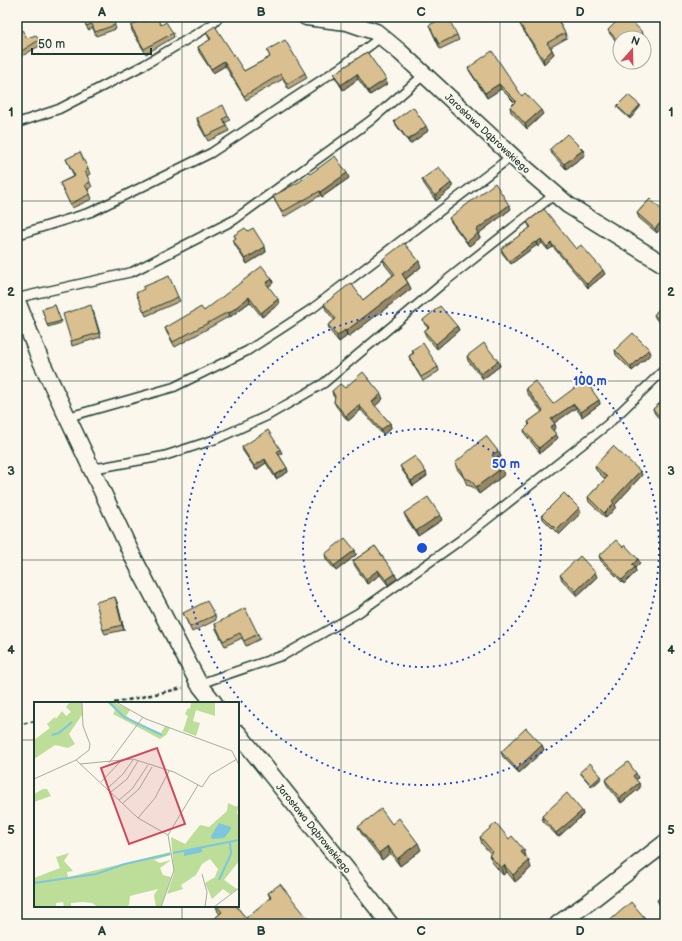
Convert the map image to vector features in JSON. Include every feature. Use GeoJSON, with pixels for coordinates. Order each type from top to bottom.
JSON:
{"type":"FeatureCollection","features":[{"type":"Feature","properties":{"kind":"street","name":"Jarosława Dąbrowskiego"},"geometry":{"type":"LineString","coordinates":[[306,17],[347,22],[376,32],[425,74],[512,156],[568,205],[665,265]]}},
{"type":"Feature","properties":{"kind":"street"},"geometry":{"type":"LineString","coordinates":[[17,299],[40,359],[133,557],[199,684],[213,702]]}},
{"type":"Feature","properties":{"kind":"street","name":"Jarosława Dąbrowskiego"},"geometry":{"type":"LineString","coordinates":[[239,734],[390,924]]}},
{"type":"Feature","properties":{"kind":"street"},"geometry":{"type":"LineString","coordinates":[[558,924],[665,843]]}},
{"type":"Feature","properties":{"kind":"lane"},"geometry":{"type":"LineString","coordinates":[[17,123],[59,109],[144,65],[213,24],[219,17]]}},
{"type":"Feature","properties":{"kind":"lane"},"geometry":{"type":"LineString","coordinates":[[17,235],[91,212],[211,153],[344,66],[381,37]]}},
{"type":"Feature","properties":{"kind":"lane"},"geometry":{"type":"LineString","coordinates":[[17,299],[132,272],[234,220],[370,121],[425,74]]}},
{"type":"Feature","properties":{"kind":"lane"},"geometry":{"type":"LineString","coordinates":[[68,417],[174,387],[247,351],[314,308],[512,156]]}},
{"type":"Feature","properties":{"kind":"lane"},"geometry":{"type":"LineString","coordinates":[[92,469],[164,456],[216,439],[267,416],[324,383],[442,284],[556,194]]}},
{"type":"Feature","properties":{"kind":"lane"},"geometry":{"type":"LineString","coordinates":[[199,684],[284,655],[358,612],[462,539],[607,425],[665,369]]}},
{"type":"Feature","properties":{"kind":"path"},"geometry":{"type":"LineString","coordinates":[[118,702],[199,684]]}},
{"type":"Feature","properties":{"kind":"path"},"geometry":{"type":"LineString","coordinates":[[17,725],[34,721]]}},
{"type":"Feature","properties":{"kind":"building"},"geometry":{"type":"Polygon","coordinates":[[[83,17],[112,17],[115,25],[95,32],[92,24],[86,26],[83,17]]]}},
{"type":"Feature","properties":{"kind":"building"},"geometry":{"type":"Polygon","coordinates":[[[152,17],[156,17],[161,25],[166,22],[173,33],[144,49],[131,26],[142,19],[144,22],[152,17]]]}},
{"type":"Feature","properties":{"kind":"building"},"geometry":{"type":"Polygon","coordinates":[[[448,17],[457,35],[439,44],[429,25],[448,17]]]}},
{"type":"Feature","properties":{"kind":"building"},"geometry":{"type":"Polygon","coordinates":[[[526,17],[556,17],[565,33],[547,43],[552,50],[543,59],[520,24],[527,19],[526,17]]]}},
{"type":"Feature","properties":{"kind":"building"},"geometry":{"type":"Polygon","coordinates":[[[621,17],[628,17],[640,30],[612,30],[612,34],[608,30],[621,17]]]}},
{"type":"Feature","properties":{"kind":"building"},"geometry":{"type":"Polygon","coordinates":[[[215,26],[244,71],[270,57],[267,50],[285,40],[305,73],[287,84],[281,74],[244,96],[224,61],[211,69],[198,47],[211,39],[206,32],[215,26]]]}},
{"type":"Feature","properties":{"kind":"building"},"geometry":{"type":"Polygon","coordinates":[[[22,30],[27,38],[36,35],[39,40],[17,54],[17,34],[22,30]]]}},
{"type":"Feature","properties":{"kind":"building"},"geometry":{"type":"Polygon","coordinates":[[[492,51],[522,96],[525,93],[541,110],[525,124],[510,107],[516,101],[499,84],[485,93],[468,68],[492,51]]]}},
{"type":"Feature","properties":{"kind":"building"},"geometry":{"type":"Polygon","coordinates":[[[367,52],[386,79],[368,91],[357,74],[341,85],[334,74],[367,52]]]}},
{"type":"Feature","properties":{"kind":"building"},"geometry":{"type":"Polygon","coordinates":[[[628,95],[640,105],[629,117],[617,106],[628,95]]]}},
{"type":"Feature","properties":{"kind":"building"},"geometry":{"type":"Polygon","coordinates":[[[223,105],[228,116],[223,119],[227,126],[206,136],[197,118],[223,105]]]}},
{"type":"Feature","properties":{"kind":"building"},"geometry":{"type":"Polygon","coordinates":[[[413,107],[426,126],[408,140],[394,121],[413,107]]]}},
{"type":"Feature","properties":{"kind":"building"},"geometry":{"type":"Polygon","coordinates":[[[567,134],[583,150],[564,164],[550,149],[567,134]]]}},
{"type":"Feature","properties":{"kind":"building"},"geometry":{"type":"Polygon","coordinates":[[[80,152],[88,169],[85,171],[90,182],[85,185],[90,194],[70,204],[60,183],[75,176],[66,159],[80,152]]]}},
{"type":"Feature","properties":{"kind":"building"},"geometry":{"type":"Polygon","coordinates":[[[335,156],[347,173],[320,192],[282,212],[273,196],[299,182],[335,156]]]}},
{"type":"Feature","properties":{"kind":"building"},"geometry":{"type":"Polygon","coordinates":[[[439,167],[451,183],[435,196],[422,179],[439,167]]]}},
{"type":"Feature","properties":{"kind":"building"},"geometry":{"type":"Polygon","coordinates":[[[495,183],[509,205],[476,230],[478,233],[467,242],[449,218],[495,183]]]}},
{"type":"Feature","properties":{"kind":"building"},"geometry":{"type":"Polygon","coordinates":[[[650,199],[665,213],[665,217],[655,229],[637,213],[650,199]]]}},
{"type":"Feature","properties":{"kind":"building"},"geometry":{"type":"Polygon","coordinates":[[[544,209],[576,249],[581,245],[603,270],[587,284],[551,243],[547,247],[541,239],[509,261],[501,249],[531,227],[527,222],[544,209]]]}},
{"type":"Feature","properties":{"kind":"building"},"geometry":{"type":"Polygon","coordinates":[[[245,228],[248,231],[253,228],[265,247],[245,259],[233,240],[236,238],[234,235],[245,228]]]}},
{"type":"Feature","properties":{"kind":"building"},"geometry":{"type":"Polygon","coordinates":[[[404,243],[419,261],[402,274],[408,283],[346,331],[345,330],[337,336],[328,325],[336,319],[324,304],[351,283],[363,300],[395,274],[383,259],[404,243]]]}},
{"type":"Feature","properties":{"kind":"building"},"geometry":{"type":"Polygon","coordinates":[[[262,266],[272,279],[266,283],[278,299],[261,313],[249,297],[229,313],[228,312],[173,342],[165,328],[201,307],[204,311],[262,266]]]}},
{"type":"Feature","properties":{"kind":"building"},"geometry":{"type":"Polygon","coordinates":[[[169,276],[178,297],[144,312],[136,293],[144,289],[143,287],[169,276]]]}},
{"type":"Feature","properties":{"kind":"building"},"geometry":{"type":"Polygon","coordinates":[[[665,302],[665,324],[654,315],[665,302]]]}},
{"type":"Feature","properties":{"kind":"building"},"geometry":{"type":"Polygon","coordinates":[[[55,305],[61,321],[47,325],[42,309],[55,305]]]}},
{"type":"Feature","properties":{"kind":"building"},"geometry":{"type":"Polygon","coordinates":[[[91,305],[99,333],[71,341],[63,314],[91,305]]]}},
{"type":"Feature","properties":{"kind":"building"},"geometry":{"type":"Polygon","coordinates":[[[440,306],[457,326],[436,344],[424,331],[429,327],[423,320],[440,306]]]}},
{"type":"Feature","properties":{"kind":"building"},"geometry":{"type":"Polygon","coordinates":[[[633,333],[649,349],[631,367],[615,350],[633,333]]]}},
{"type":"Feature","properties":{"kind":"building"},"geometry":{"type":"Polygon","coordinates":[[[423,343],[438,367],[421,377],[409,356],[414,353],[412,350],[423,343]]]}},
{"type":"Feature","properties":{"kind":"building"},"geometry":{"type":"Polygon","coordinates":[[[484,343],[498,361],[481,374],[467,356],[484,343]]]}},
{"type":"Feature","properties":{"kind":"building"},"geometry":{"type":"Polygon","coordinates":[[[363,372],[381,394],[372,402],[390,423],[381,430],[359,405],[346,416],[334,402],[335,396],[332,391],[340,384],[345,388],[363,372]]]}},
{"type":"Feature","properties":{"kind":"building"},"geometry":{"type":"Polygon","coordinates":[[[585,380],[599,400],[581,412],[574,404],[551,419],[555,424],[550,427],[556,434],[539,448],[524,430],[530,424],[528,422],[543,411],[526,388],[535,381],[553,404],[585,380]]]}},
{"type":"Feature","properties":{"kind":"building"},"geometry":{"type":"Polygon","coordinates":[[[665,399],[665,423],[653,409],[665,399]]]}},
{"type":"Feature","properties":{"kind":"building"},"geometry":{"type":"Polygon","coordinates":[[[268,430],[280,449],[277,452],[287,468],[275,475],[265,459],[254,466],[242,447],[268,430]]]}},
{"type":"Feature","properties":{"kind":"building"},"geometry":{"type":"Polygon","coordinates":[[[486,436],[498,451],[492,455],[502,468],[476,487],[471,480],[464,478],[455,463],[486,436]]]}},
{"type":"Feature","properties":{"kind":"building"},"geometry":{"type":"Polygon","coordinates":[[[613,446],[640,471],[612,501],[614,503],[604,513],[588,497],[607,477],[595,466],[613,446]]]}},
{"type":"Feature","properties":{"kind":"building"},"geometry":{"type":"Polygon","coordinates":[[[415,456],[426,472],[411,481],[400,466],[415,456]]]}},
{"type":"Feature","properties":{"kind":"building"},"geometry":{"type":"Polygon","coordinates":[[[564,493],[579,508],[557,530],[542,515],[564,493]]]}},
{"type":"Feature","properties":{"kind":"building"},"geometry":{"type":"Polygon","coordinates":[[[428,497],[440,515],[416,531],[404,513],[428,497]]]}},
{"type":"Feature","properties":{"kind":"building"},"geometry":{"type":"Polygon","coordinates":[[[345,538],[355,550],[334,566],[325,554],[345,538]]]}},
{"type":"Feature","properties":{"kind":"building"},"geometry":{"type":"Polygon","coordinates":[[[616,540],[623,547],[625,545],[638,559],[632,565],[635,567],[622,580],[599,556],[616,540]]]}},
{"type":"Feature","properties":{"kind":"building"},"geometry":{"type":"Polygon","coordinates":[[[375,546],[395,574],[386,580],[378,570],[366,579],[353,561],[375,546]]]}},
{"type":"Feature","properties":{"kind":"building"},"geometry":{"type":"Polygon","coordinates":[[[580,556],[595,572],[576,591],[560,575],[580,556]]]}},
{"type":"Feature","properties":{"kind":"building"},"geometry":{"type":"Polygon","coordinates":[[[115,597],[122,625],[103,630],[96,602],[115,597]]]}},
{"type":"Feature","properties":{"kind":"building"},"geometry":{"type":"Polygon","coordinates":[[[207,601],[215,615],[190,627],[183,613],[207,601]]]}},
{"type":"Feature","properties":{"kind":"building"},"geometry":{"type":"Polygon","coordinates":[[[245,608],[258,634],[244,641],[240,633],[223,641],[215,624],[245,608]]]}},
{"type":"Feature","properties":{"kind":"building"},"geometry":{"type":"Polygon","coordinates":[[[526,728],[542,745],[517,769],[501,752],[526,728]]]}},
{"type":"Feature","properties":{"kind":"building"},"geometry":{"type":"Polygon","coordinates":[[[628,762],[636,773],[633,776],[639,783],[620,798],[605,780],[628,762]]]}},
{"type":"Feature","properties":{"kind":"building"},"geometry":{"type":"Polygon","coordinates":[[[590,763],[601,776],[591,785],[580,772],[590,763]]]}},
{"type":"Feature","properties":{"kind":"building"},"geometry":{"type":"Polygon","coordinates":[[[567,793],[582,811],[556,833],[542,816],[567,793]]]}},
{"type":"Feature","properties":{"kind":"building"},"geometry":{"type":"Polygon","coordinates":[[[381,809],[392,824],[399,818],[418,843],[397,859],[388,846],[379,853],[358,827],[381,809]]]}},
{"type":"Feature","properties":{"kind":"building"},"geometry":{"type":"Polygon","coordinates":[[[496,823],[509,839],[512,836],[524,850],[521,852],[529,861],[513,875],[504,865],[501,868],[489,855],[493,852],[480,837],[496,823]]]}},
{"type":"Feature","properties":{"kind":"building"},"geometry":{"type":"Polygon","coordinates":[[[280,884],[310,921],[305,924],[216,924],[213,920],[222,912],[218,907],[237,907],[246,918],[271,897],[268,893],[280,884]]]}},
{"type":"Feature","properties":{"kind":"building"},"geometry":{"type":"Polygon","coordinates":[[[665,892],[665,907],[657,900],[665,892]]]}},
{"type":"Feature","properties":{"kind":"building"},"geometry":{"type":"Polygon","coordinates":[[[631,902],[645,918],[639,922],[641,924],[606,924],[631,902]]]}}]}
